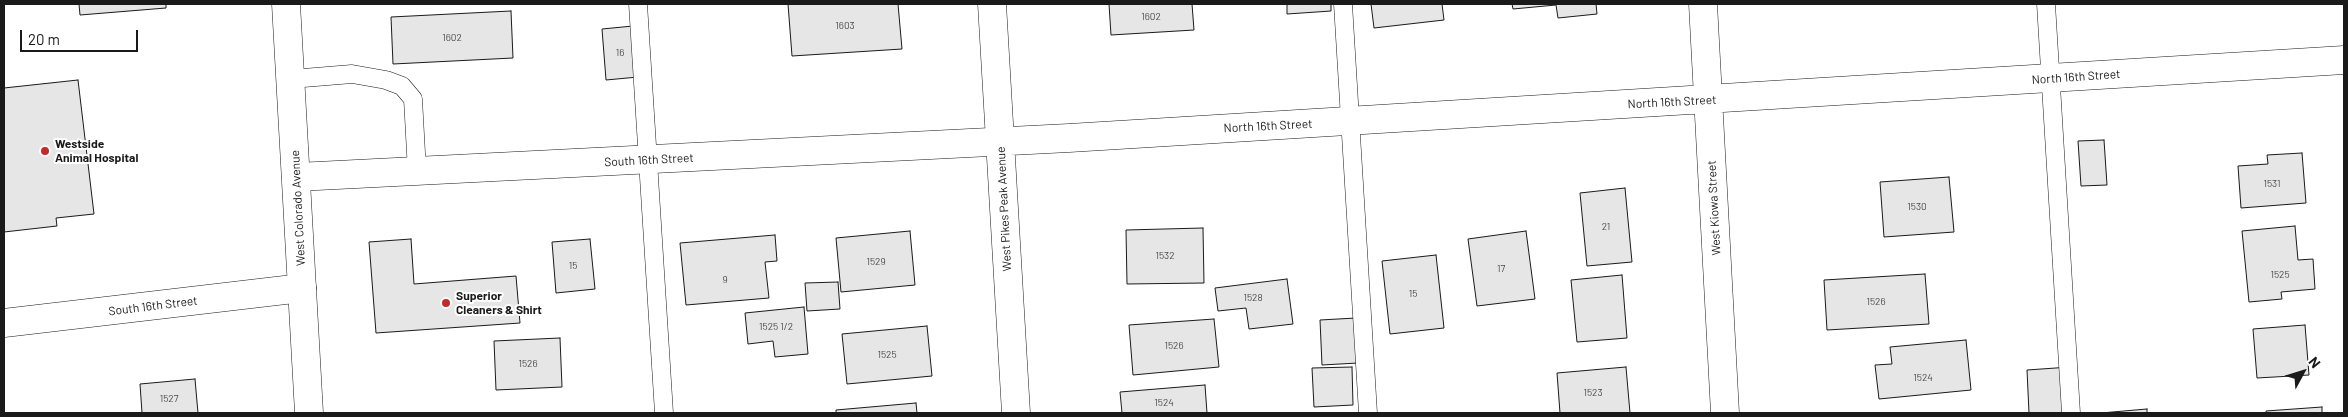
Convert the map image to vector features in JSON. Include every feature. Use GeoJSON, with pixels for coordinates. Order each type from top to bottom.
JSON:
{"type":"FeatureCollection","features":[{"type":"Feature","properties":{"kind":"street","name":"West Colorado Avenue"},"geometry":{"type":"LineString","coordinates":[[286,4],[310,413]]}},
{"type":"Feature","properties":{"kind":"street","name":"West Pikes Peak Avenue"},"geometry":{"type":"LineString","coordinates":[[992,4],[1016,413]]}},
{"type":"Feature","properties":{"kind":"street","name":"West Kiowa Street"},"geometry":{"type":"LineString","coordinates":[[1703,4],[1725,413]]}},
{"type":"Feature","properties":{"kind":"street","name":"North 16th Street"},"geometry":{"type":"LineString","coordinates":[[1000,142],[2344,60]]}},
{"type":"Feature","properties":{"kind":"street","name":"South 16th Street"},"geometry":{"type":"LineString","coordinates":[[297,177],[1000,142]]}},
{"type":"Feature","properties":{"kind":"street","name":"South 16th Street"},"geometry":{"type":"LineString","coordinates":[[4,323],[302,288]]}},
{"type":"Feature","properties":{"kind":"lane"},"geometry":{"type":"LineString","coordinates":[[638,4],[664,413]]}},
{"type":"Feature","properties":{"kind":"lane"},"geometry":{"type":"LineString","coordinates":[[1343,4],[1368,413]]}},
{"type":"Feature","properties":{"kind":"lane"},"geometry":{"type":"LineString","coordinates":[[2046,4],[2071,413]]}},
{"type":"Feature","properties":{"kind":"lane"},"geometry":{"type":"LineString","coordinates":[[291,79],[352,74],[386,80],[402,86],[413,99],[417,171]]}},
{"type":"Feature","properties":{"kind":"building"},"geometry":{"type":"Polygon","coordinates":[[[79,4],[166,4],[166,8],[80,15],[79,4]]]}},
{"type":"Feature","properties":{"kind":"building"},"geometry":{"type":"Polygon","coordinates":[[[788,4],[898,4],[902,49],[792,56],[788,4]]]}},
{"type":"Feature","properties":{"kind":"building"},"geometry":{"type":"Polygon","coordinates":[[[1109,4],[1192,4],[1194,30],[1111,35],[1109,4]]]}},
{"type":"Feature","properties":{"kind":"building"},"geometry":{"type":"Polygon","coordinates":[[[1287,4],[1331,4],[1331,11],[1287,14],[1287,4]]]}},
{"type":"Feature","properties":{"kind":"building"},"geometry":{"type":"Polygon","coordinates":[[[1371,4],[1442,4],[1444,20],[1374,28],[1371,4]]]}},
{"type":"Feature","properties":{"kind":"building"},"geometry":{"type":"Polygon","coordinates":[[[1512,4],[1596,4],[1597,14],[1558,18],[1556,5],[1513,9],[1512,4]]]}},
{"type":"Feature","properties":{"kind":"building"},"geometry":{"type":"Polygon","coordinates":[[[511,11],[513,58],[393,64],[391,17],[511,11]]]}},
{"type":"Feature","properties":{"kind":"building"},"geometry":{"type":"Polygon","coordinates":[[[633,26],[638,77],[606,80],[602,29],[633,26]]]}},
{"type":"Feature","properties":{"kind":"building","name":"Westside Animal Hospital"},"geometry":{"type":"Polygon","coordinates":[[[78,80],[94,214],[56,218],[57,226],[4,232],[4,88],[78,80]]]}},
{"type":"Feature","properties":{"kind":"building"},"geometry":{"type":"Polygon","coordinates":[[[2104,140],[2107,185],[2081,186],[2078,141],[2104,140]]]}},
{"type":"Feature","properties":{"kind":"building"},"geometry":{"type":"Polygon","coordinates":[[[2302,153],[2306,203],[2241,208],[2238,166],[2268,164],[2267,155],[2302,153]]]}},
{"type":"Feature","properties":{"kind":"building"},"geometry":{"type":"Polygon","coordinates":[[[1949,177],[1954,232],[1884,237],[1880,182],[1949,177]]]}},
{"type":"Feature","properties":{"kind":"building"},"geometry":{"type":"Polygon","coordinates":[[[1625,188],[1632,262],[1587,266],[1580,193],[1625,188]]]}},
{"type":"Feature","properties":{"kind":"building"},"geometry":{"type":"Polygon","coordinates":[[[2295,226],[2298,260],[2313,259],[2315,289],[2281,292],[2282,299],[2249,302],[2242,231],[2295,226]]]}},
{"type":"Feature","properties":{"kind":"building"},"geometry":{"type":"Polygon","coordinates":[[[1203,228],[1204,283],[1127,284],[1126,230],[1203,228]]]}},
{"type":"Feature","properties":{"kind":"building"},"geometry":{"type":"Polygon","coordinates":[[[910,231],[915,285],[841,292],[836,238],[910,231]]]}},
{"type":"Feature","properties":{"kind":"building"},"geometry":{"type":"Polygon","coordinates":[[[1526,231],[1535,299],[1477,306],[1468,239],[1526,231]]]}},
{"type":"Feature","properties":{"kind":"building"},"geometry":{"type":"Polygon","coordinates":[[[775,235],[777,261],[765,262],[769,298],[686,305],[680,243],[775,235]]]}},
{"type":"Feature","properties":{"kind":"building","name":"Superior Cleaners & Shirt"},"geometry":{"type":"Polygon","coordinates":[[[411,239],[414,284],[516,276],[520,323],[376,333],[369,242],[411,239]]]}},
{"type":"Feature","properties":{"kind":"building"},"geometry":{"type":"Polygon","coordinates":[[[590,239],[595,289],[556,293],[552,242],[590,239]]]}},
{"type":"Feature","properties":{"kind":"building"},"geometry":{"type":"Polygon","coordinates":[[[1436,255],[1444,328],[1390,334],[1382,261],[1436,255]]]}},
{"type":"Feature","properties":{"kind":"building"},"geometry":{"type":"Polygon","coordinates":[[[1925,274],[1929,324],[1827,330],[1824,280],[1925,274]]]}},
{"type":"Feature","properties":{"kind":"building"},"geometry":{"type":"Polygon","coordinates":[[[1622,275],[1627,338],[1577,342],[1571,280],[1622,275]]]}},
{"type":"Feature","properties":{"kind":"building"},"geometry":{"type":"Polygon","coordinates":[[[1287,279],[1293,324],[1249,329],[1246,308],[1218,311],[1215,288],[1287,279]]]}},
{"type":"Feature","properties":{"kind":"building"},"geometry":{"type":"Polygon","coordinates":[[[838,282],[840,309],[807,311],[805,283],[838,282]]]}},
{"type":"Feature","properties":{"kind":"building"},"geometry":{"type":"Polygon","coordinates":[[[804,307],[808,354],[775,357],[773,341],[748,344],[745,313],[804,307]]]}},
{"type":"Feature","properties":{"kind":"building"},"geometry":{"type":"Polygon","coordinates":[[[1356,318],[1358,363],[1322,365],[1320,320],[1356,318]]]}},
{"type":"Feature","properties":{"kind":"building"},"geometry":{"type":"Polygon","coordinates":[[[1214,319],[1219,367],[1133,375],[1129,325],[1214,319]]]}},
{"type":"Feature","properties":{"kind":"building"},"geometry":{"type":"Polygon","coordinates":[[[2305,325],[2309,375],[2257,378],[2253,329],[2305,325]]]}},
{"type":"Feature","properties":{"kind":"building"},"geometry":{"type":"Polygon","coordinates":[[[927,326],[932,376],[847,384],[842,334],[927,326]]]}},
{"type":"Feature","properties":{"kind":"building"},"geometry":{"type":"Polygon","coordinates":[[[560,338],[562,387],[496,390],[494,341],[560,338]]]}},
{"type":"Feature","properties":{"kind":"building"},"geometry":{"type":"Polygon","coordinates":[[[1966,340],[1971,390],[1879,399],[1875,365],[1892,364],[1890,347],[1966,340]]]}},
{"type":"Feature","properties":{"kind":"building"},"geometry":{"type":"Polygon","coordinates":[[[1352,367],[1353,405],[1314,407],[1312,368],[1352,367]]]}},
{"type":"Feature","properties":{"kind":"building"},"geometry":{"type":"Polygon","coordinates":[[[1626,367],[1630,413],[1560,413],[1557,373],[1626,367]]]}},
{"type":"Feature","properties":{"kind":"building"},"geometry":{"type":"Polygon","coordinates":[[[2070,367],[2073,413],[2029,413],[2027,370],[2070,367]]]}},
{"type":"Feature","properties":{"kind":"building"},"geometry":{"type":"Polygon","coordinates":[[[195,379],[198,413],[142,413],[140,384],[195,379]]]}},
{"type":"Feature","properties":{"kind":"building"},"geometry":{"type":"Polygon","coordinates":[[[1205,385],[1207,413],[1122,413],[1120,392],[1205,385]]]}},
{"type":"Feature","properties":{"kind":"building"},"geometry":{"type":"Polygon","coordinates":[[[916,403],[917,413],[836,413],[836,410],[916,403]]]}},
{"type":"Feature","properties":{"kind":"building"},"geometry":{"type":"Polygon","coordinates":[[[2322,407],[2322,413],[2266,413],[2266,411],[2322,407]]]}},
{"type":"Feature","properties":{"kind":"building"},"geometry":{"type":"Polygon","coordinates":[[[2147,409],[2147,413],[2101,413],[2147,409]]]}},
{"type":"Feature","properties":{"kind":"place","name":"Westside Animal Hospital"},"geometry":{"type":"Point","coordinates":[45,151]}},
{"type":"Feature","properties":{"kind":"place","name":"Superior Cleaners & Shirt"},"geometry":{"type":"Point","coordinates":[446,303]}}]}
